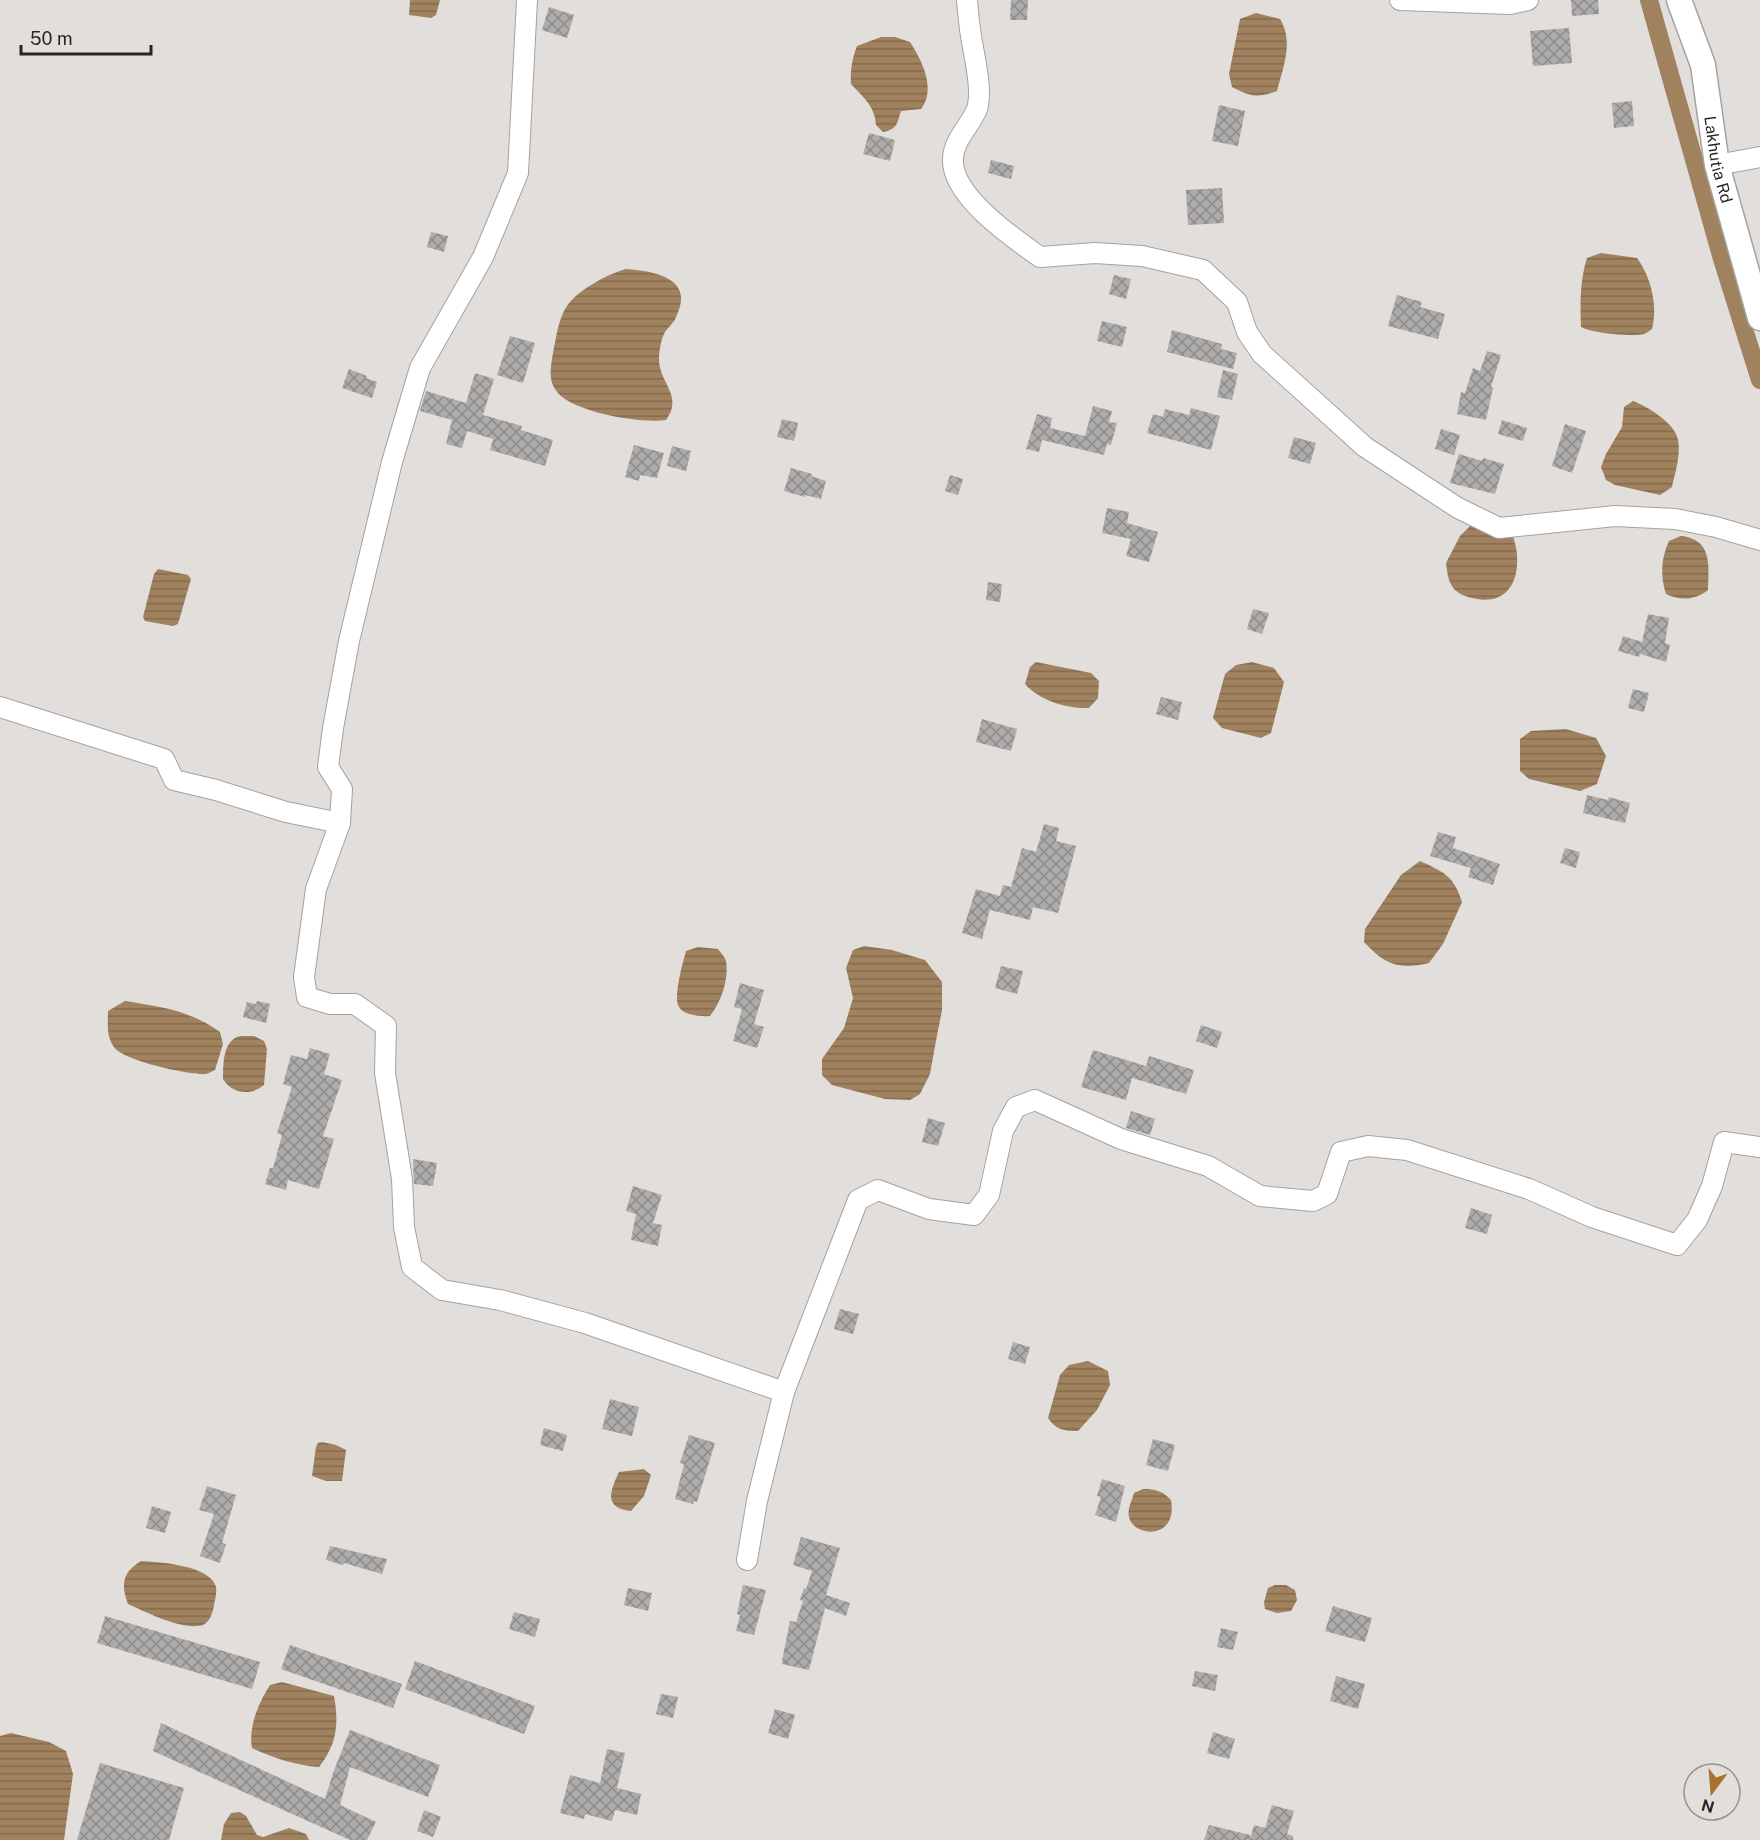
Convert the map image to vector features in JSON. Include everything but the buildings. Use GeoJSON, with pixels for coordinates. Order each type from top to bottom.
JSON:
{"type":"FeatureCollection","features":[{"type":"Feature","properties":{"kind":"street"},"geometry":{"type":"LineString","coordinates":[[526,0],[518,173],[483,257],[420,368],[392,462],[349,641],[328,767],[342,789],[340,823],[316,889],[304,977],[307,997],[330,1004],[355,1004],[386,1026],[385,1073],[402,1179],[404,1227],[412,1268],[442,1290],[500,1300],[585,1323],[784,1392]]}},
{"type":"Feature","properties":{"kind":"street"},"geometry":{"type":"LineString","coordinates":[[967,0],[978,74],[977,108],[962,133],[953,157],[955,175],[962,188],[997,226],[1040,257],[1095,253],[1143,256],[1203,270],[1237,302],[1247,332],[1262,354],[1365,447],[1458,508],[1499,528],[1615,516],[1675,519],[1716,527],[1760,540]]}},
{"type":"Feature","properties":{"kind":"street"},"geometry":{"type":"LineString","coordinates":[[1400,0],[1510,4],[1528,0]]}},
{"type":"Feature","properties":{"kind":"street","name":"Lakhutia Rd"},"geometry":{"type":"LineString","coordinates":[[1679,0],[1703,65],[1718,165],[1760,318]]}},
{"type":"Feature","properties":{"kind":"street"},"geometry":{"type":"LineString","coordinates":[[1718,165],[1760,157]]}},
{"type":"Feature","properties":{"kind":"street"},"geometry":{"type":"LineString","coordinates":[[0,707],[164,759],[174,780],[216,790],[286,812],[340,823]]}},
{"type":"Feature","properties":{"kind":"street"},"geometry":{"type":"LineString","coordinates":[[747,1560],[757,1502],[784,1392],[858,1200],[878,1190],[929,1209],[974,1215],[989,1195],[1003,1131],[1016,1107],[1035,1100],[1121,1139],[1208,1166],[1260,1196],[1313,1201],[1327,1194],[1341,1152],[1368,1146],[1407,1150],[1529,1189],[1592,1216],[1677,1245],[1697,1220],[1712,1186],[1724,1142],[1760,1147]]}},
{"type":"Feature","properties":{"kind":"shaded area"},"geometry":{"type":"Polygon","coordinates":[[[410,0],[440,0],[436,15],[431,18],[409,15],[410,0]]]}},
{"type":"Feature","properties":{"kind":"shaded area"},"geometry":{"type":"Polygon","coordinates":[[[1256,13],[1280,19],[1287,46],[1277,91],[1265,95],[1250,95],[1232,87],[1229,74],[1240,19],[1256,13]]]}},
{"type":"Feature","properties":{"kind":"shaded area"},"geometry":{"type":"Polygon","coordinates":[[[881,37],[895,37],[910,42],[923,65],[928,92],[921,109],[901,111],[894,127],[883,132],[876,125],[871,107],[851,84],[852,65],[857,46],[881,37]]]}},
{"type":"Feature","properties":{"kind":"shaded area"},"geometry":{"type":"Polygon","coordinates":[[[1601,253],[1637,258],[1642,266],[1654,301],[1652,329],[1646,333],[1612,334],[1581,327],[1581,292],[1587,258],[1601,253]]]}},
{"type":"Feature","properties":{"kind":"shaded area"},"geometry":{"type":"Polygon","coordinates":[[[626,269],[648,272],[669,279],[681,293],[681,304],[675,319],[666,330],[659,352],[660,368],[672,396],[671,411],[666,420],[623,418],[589,410],[562,397],[551,381],[553,353],[565,309],[576,296],[593,284],[626,269]]]}},
{"type":"Feature","properties":{"kind":"shaded area"},"geometry":{"type":"Polygon","coordinates":[[[1633,401],[1653,411],[1667,422],[1678,440],[1678,458],[1672,487],[1660,495],[1615,485],[1606,480],[1601,467],[1622,427],[1624,407],[1633,401]]]}},
{"type":"Feature","properties":{"kind":"shaded area"},"geometry":{"type":"Polygon","coordinates":[[[1471,525],[1512,533],[1517,556],[1515,576],[1507,591],[1492,599],[1483,600],[1463,595],[1454,588],[1449,578],[1446,563],[1460,536],[1471,525]]]}},
{"type":"Feature","properties":{"kind":"shaded area"},"geometry":{"type":"Polygon","coordinates":[[[1681,536],[1691,538],[1703,548],[1709,571],[1708,590],[1698,596],[1688,598],[1677,598],[1666,594],[1663,581],[1662,567],[1666,547],[1669,541],[1681,536]]]}},
{"type":"Feature","properties":{"kind":"shaded area"},"geometry":{"type":"Polygon","coordinates":[[[158,569],[188,575],[191,579],[178,624],[173,626],[145,621],[143,617],[154,574],[158,569]]]}},
{"type":"Feature","properties":{"kind":"shaded area"},"geometry":{"type":"Polygon","coordinates":[[[1036,662],[1091,673],[1099,681],[1098,698],[1089,708],[1081,708],[1055,703],[1038,695],[1025,684],[1030,667],[1036,662]]]}},
{"type":"Feature","properties":{"kind":"shaded area"},"geometry":{"type":"Polygon","coordinates":[[[1252,662],[1274,668],[1284,682],[1271,733],[1261,738],[1222,728],[1213,718],[1225,674],[1236,665],[1252,662]]]}},
{"type":"Feature","properties":{"kind":"shaded area"},"geometry":{"type":"Polygon","coordinates":[[[1566,729],[1596,738],[1606,756],[1597,784],[1580,791],[1529,779],[1520,771],[1520,739],[1531,731],[1566,729]]]}},
{"type":"Feature","properties":{"kind":"shaded area"},"geometry":{"type":"Polygon","coordinates":[[[1420,861],[1447,876],[1455,886],[1462,902],[1443,944],[1429,963],[1409,966],[1393,964],[1379,956],[1364,942],[1365,929],[1401,875],[1420,861]]]}},
{"type":"Feature","properties":{"kind":"shaded area"},"geometry":{"type":"Polygon","coordinates":[[[864,946],[892,950],[925,960],[942,982],[942,1010],[930,1074],[920,1094],[910,1100],[885,1099],[832,1085],[822,1075],[822,1059],[844,1028],[853,998],[846,968],[853,950],[864,946]]]}},
{"type":"Feature","properties":{"kind":"shaded area"},"geometry":{"type":"Polygon","coordinates":[[[698,947],[718,949],[726,961],[723,990],[710,1016],[688,1014],[681,1010],[677,1002],[679,979],[686,951],[698,947]]]}},
{"type":"Feature","properties":{"kind":"shaded area"},"geometry":{"type":"Polygon","coordinates":[[[125,1001],[186,1014],[220,1032],[223,1044],[215,1070],[207,1074],[182,1072],[141,1061],[119,1052],[110,1039],[108,1011],[125,1001]]]}},
{"type":"Feature","properties":{"kind":"shaded area"},"geometry":{"type":"Polygon","coordinates":[[[254,1036],[264,1041],[267,1049],[264,1085],[248,1092],[231,1088],[223,1079],[227,1047],[235,1038],[254,1036]]]}},
{"type":"Feature","properties":{"kind":"shaded area"},"geometry":{"type":"Polygon","coordinates":[[[1088,1361],[1108,1371],[1110,1385],[1097,1410],[1078,1431],[1061,1429],[1048,1418],[1060,1375],[1069,1365],[1088,1361]]]}},
{"type":"Feature","properties":{"kind":"shaded area"},"geometry":{"type":"Polygon","coordinates":[[[322,1442],[346,1450],[342,1481],[326,1481],[312,1476],[316,1447],[322,1442]]]}},
{"type":"Feature","properties":{"kind":"shaded area"},"geometry":{"type":"Polygon","coordinates":[[[644,1469],[651,1475],[644,1496],[631,1511],[616,1506],[611,1498],[611,1492],[619,1472],[644,1469]]]}},
{"type":"Feature","properties":{"kind":"shaded area"},"geometry":{"type":"Polygon","coordinates":[[[1143,1489],[1158,1491],[1171,1500],[1168,1523],[1162,1529],[1146,1531],[1132,1524],[1129,1508],[1134,1493],[1143,1489]]]}},
{"type":"Feature","properties":{"kind":"shaded area"},"geometry":{"type":"Polygon","coordinates":[[[141,1561],[183,1566],[194,1569],[212,1580],[216,1587],[216,1594],[208,1622],[195,1626],[175,1623],[128,1604],[124,1591],[125,1580],[130,1570],[141,1561]]]}},
{"type":"Feature","properties":{"kind":"shaded area"},"geometry":{"type":"Polygon","coordinates":[[[1275,1585],[1286,1585],[1295,1590],[1297,1600],[1291,1611],[1277,1613],[1265,1609],[1264,1602],[1268,1588],[1275,1585]]]}},
{"type":"Feature","properties":{"kind":"shaded area"},"geometry":{"type":"Polygon","coordinates":[[[282,1682],[334,1696],[335,1733],[330,1750],[319,1767],[302,1765],[252,1748],[253,1723],[258,1707],[270,1685],[282,1682]]]}},
{"type":"Feature","properties":{"kind":"shaded area"},"geometry":{"type":"Polygon","coordinates":[[[11,1733],[49,1742],[66,1751],[73,1774],[64,1840],[0,1840],[0,1736],[11,1733]]]}},
{"type":"Feature","properties":{"kind":"shaded area"},"geometry":{"type":"Polygon","coordinates":[[[240,1812],[246,1816],[257,1835],[263,1837],[289,1828],[306,1834],[309,1840],[221,1840],[224,1824],[231,1813],[240,1812]]]}},
{"type":"Feature","properties":{"kind":"waterway"},"geometry":{"type":"LineString","coordinates":[[1649,0],[1722,259],[1760,380]]}}]}
